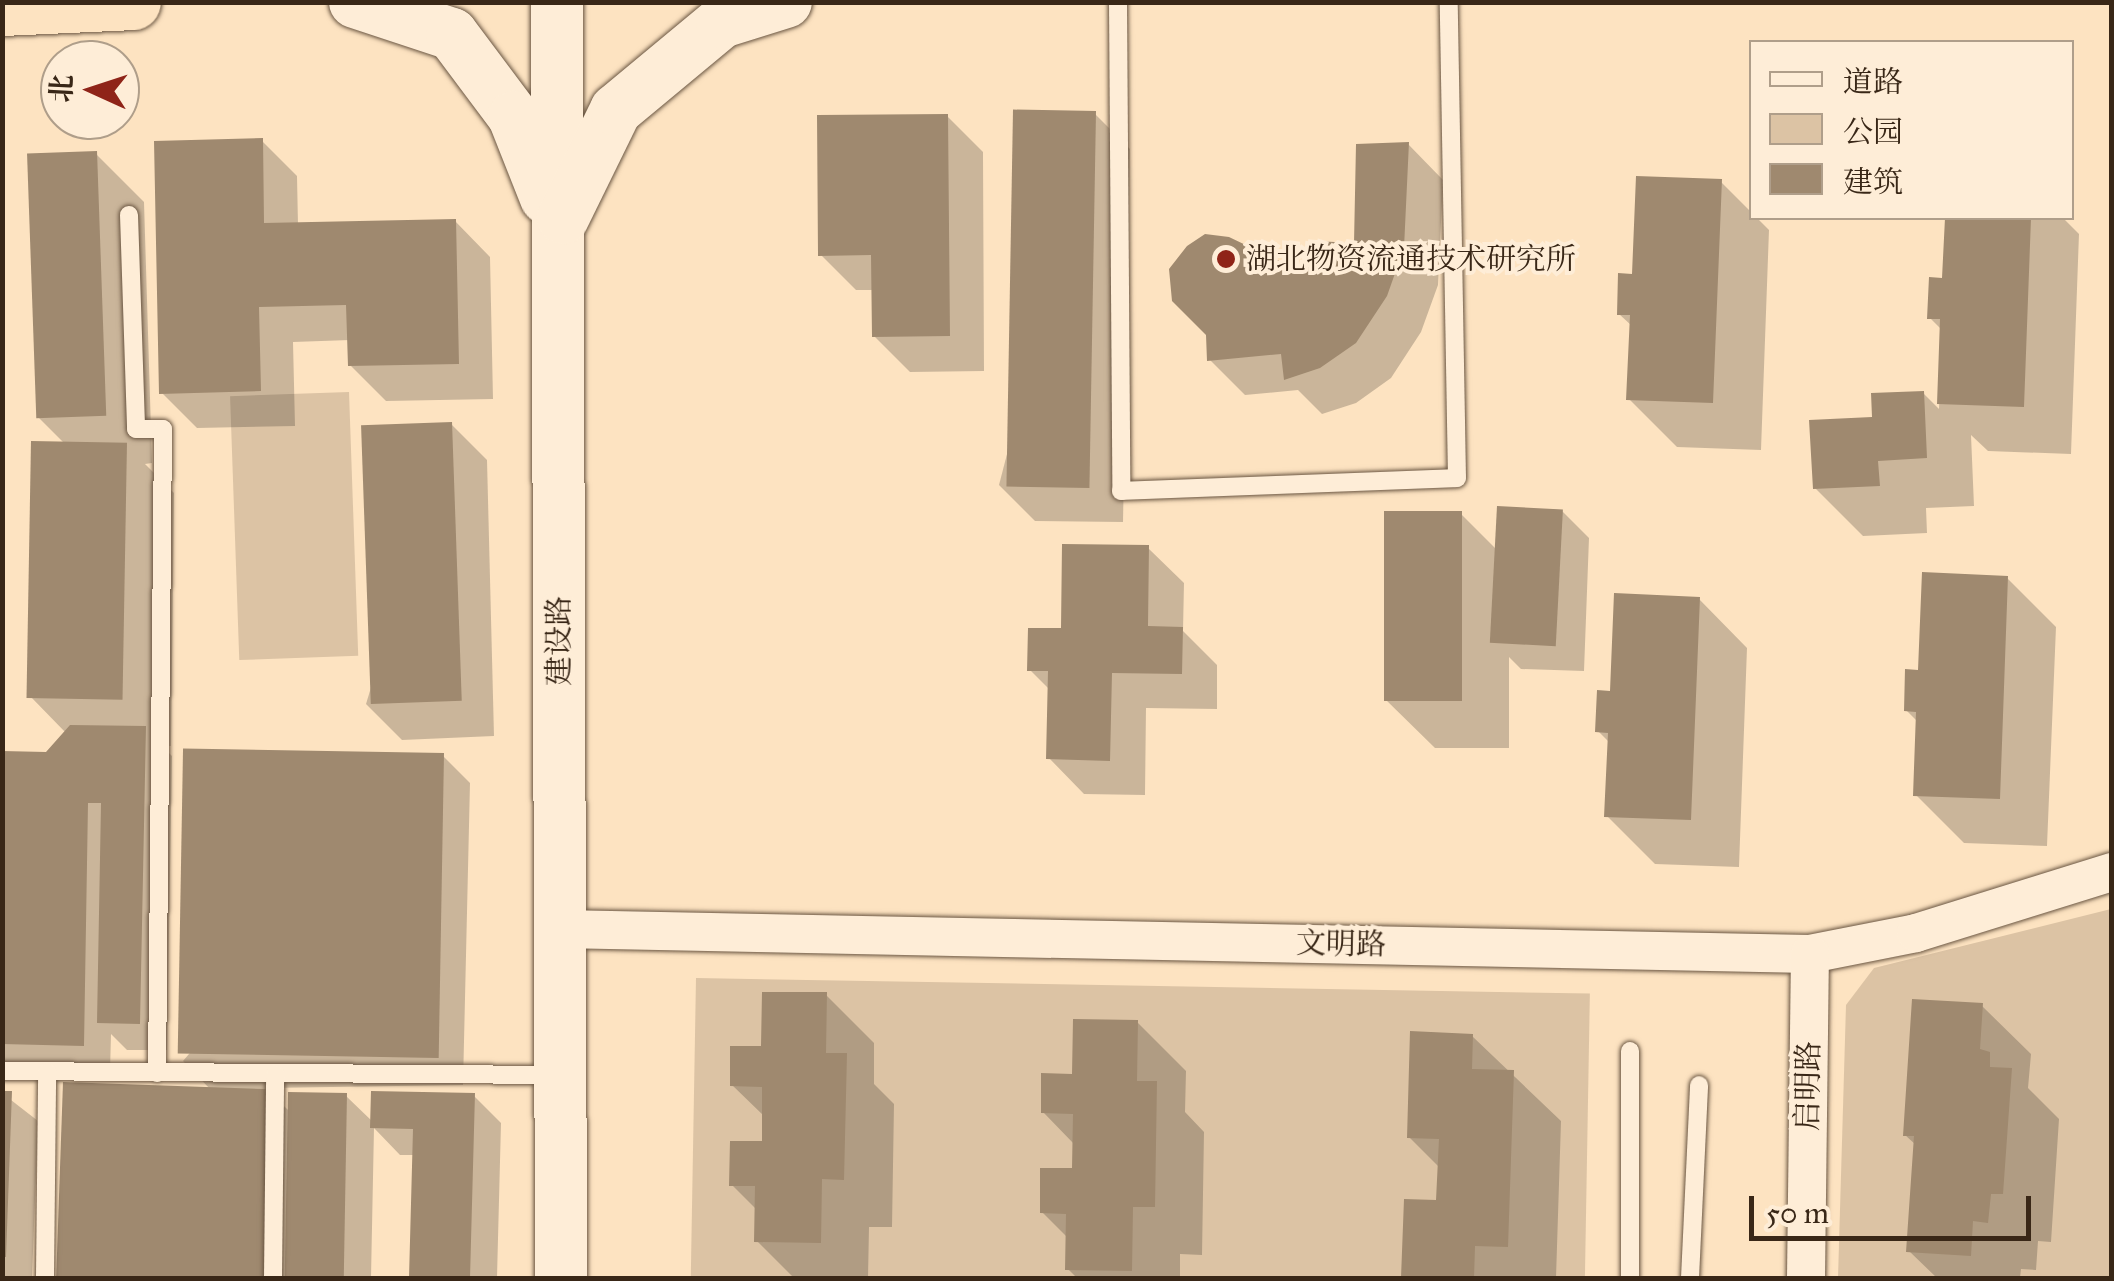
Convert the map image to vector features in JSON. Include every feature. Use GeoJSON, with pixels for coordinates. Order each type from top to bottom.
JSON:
{"type":"FeatureCollection","features":[{"type":"Feature","properties":{"kind":"highway"},"geometry":{"type":"LineString","coordinates":[[2,8],[133,2]]}},
{"type":"Feature","properties":{"kind":"street"},"geometry":{"type":"LineString","coordinates":[[354,2],[452,34],[514,117],[558,229]]}},
{"type":"Feature","properties":{"kind":"street","name":"建设路"},"geometry":{"type":"LineString","coordinates":[[557,2],[561,1278]]}},
{"type":"Feature","properties":{"kind":"street"},"geometry":{"type":"LineString","coordinates":[[558,229],[616,110],[722,22],[786,2]]}},
{"type":"Feature","properties":{"kind":"street","name":"文明路"},"geometry":{"type":"LineString","coordinates":[[560,929],[1810,954],[1916,933],[2112,872]]}},
{"type":"Feature","properties":{"kind":"street","name":"启明路"},"geometry":{"type":"LineString","coordinates":[[1806,1278],[1810,954]]}},
{"type":"Feature","properties":{"kind":"lane"},"geometry":{"type":"LineString","coordinates":[[1118,2],[1121,491],[1457,478],[1449,2]]}},
{"type":"Feature","properties":{"kind":"lane"},"geometry":{"type":"LineString","coordinates":[[129,216],[136,430],[163,429],[158,1073]]}},
{"type":"Feature","properties":{"kind":"lane"},"geometry":{"type":"LineString","coordinates":[[1630,1051],[1630,1278]]}},
{"type":"Feature","properties":{"kind":"lane"},"geometry":{"type":"LineString","coordinates":[[2,1071],[561,1076]]}},
{"type":"Feature","properties":{"kind":"lane"},"geometry":{"type":"LineString","coordinates":[[46,1278],[47,1072]]}},
{"type":"Feature","properties":{"kind":"lane"},"geometry":{"type":"LineString","coordinates":[[272,1278],[275,1074]]}},
{"type":"Feature","properties":{"kind":"lane"},"geometry":{"type":"LineString","coordinates":[[1690,1278],[1700,1085]]}},
{"type":"Feature","properties":{"kind":"green space"},"geometry":{"type":"Polygon","coordinates":[[[349,392],[358,656],[239,660],[230,396],[349,392]]]}},
{"type":"Feature","properties":{"kind":"green space"},"geometry":{"type":"Polygon","coordinates":[[[2111,909],[2111,1278],[1838,1278],[1846,1005],[1874,968],[2111,909]]]}},
{"type":"Feature","properties":{"kind":"green space"},"geometry":{"type":"Polygon","coordinates":[[[696,978],[1590,994],[1585,1278],[691,1278],[696,978]]]}},
{"type":"Feature","properties":{"kind":"building"},"geometry":{"type":"Polygon","coordinates":[[[1013,110],[1096,111],[1089,488],[1006,486],[1013,110]]]}},
{"type":"Feature","properties":{"kind":"building"},"geometry":{"type":"Polygon","coordinates":[[[948,114],[950,336],[872,337],[871,255],[818,256],[817,115],[948,114]]]}},
{"type":"Feature","properties":{"kind":"building"},"geometry":{"type":"Polygon","coordinates":[[[263,138],[264,223],[456,219],[459,364],[348,366],[346,305],[259,307],[261,391],[159,394],[154,141],[263,138]]]}},
{"type":"Feature","properties":{"kind":"building","name":"湖北物资流通技术研究所"},"geometry":{"type":"Polygon","coordinates":[[[1409,142],[1404,248],[1387,296],[1356,343],[1320,368],[1284,380],[1281,354],[1207,361],[1206,335],[1172,301],[1169,269],[1187,246],[1205,234],[1229,237],[1298,270],[1315,241],[1354,243],[1356,144],[1409,142]]]}},
{"type":"Feature","properties":{"kind":"building"},"geometry":{"type":"Polygon","coordinates":[[[97,151],[106,416],[36,418],[27,153],[97,151]]]}},
{"type":"Feature","properties":{"kind":"building"},"geometry":{"type":"Polygon","coordinates":[[[1636,176],[1722,179],[1713,403],[1626,400],[1630,315],[1617,315],[1618,273],[1632,274],[1636,176]]]}},
{"type":"Feature","properties":{"kind":"building"},"geometry":{"type":"Polygon","coordinates":[[[1945,220],[2031,220],[2024,407],[1937,404],[1940,319],[1927,319],[1929,277],[1942,278],[1945,220]]]}},
{"type":"Feature","properties":{"kind":"building"},"geometry":{"type":"Polygon","coordinates":[[[1924,391],[1927,458],[1878,461],[1880,486],[1813,489],[1809,420],[1872,417],[1871,393],[1924,391]]]}},
{"type":"Feature","properties":{"kind":"building"},"geometry":{"type":"Polygon","coordinates":[[[452,422],[462,701],[371,704],[361,425],[452,422]]]}},
{"type":"Feature","properties":{"kind":"building"},"geometry":{"type":"Polygon","coordinates":[[[31,441],[127,443],[123,700],[27,698],[31,441]]]}},
{"type":"Feature","properties":{"kind":"building"},"geometry":{"type":"Polygon","coordinates":[[[1497,506],[1563,509],[1556,646],[1490,643],[1497,506]]]}},
{"type":"Feature","properties":{"kind":"building"},"geometry":{"type":"Polygon","coordinates":[[[1384,511],[1462,511],[1462,701],[1384,701],[1384,511]]]}},
{"type":"Feature","properties":{"kind":"building"},"geometry":{"type":"Polygon","coordinates":[[[1062,544],[1149,545],[1148,626],[1183,627],[1182,674],[1112,673],[1110,761],[1046,759],[1048,671],[1027,671],[1028,628],[1061,628],[1062,544]]]}},
{"type":"Feature","properties":{"kind":"building"},"geometry":{"type":"Polygon","coordinates":[[[1922,572],[2008,576],[2000,799],[1913,796],[1916,712],[1904,711],[1905,669],[1918,670],[1922,572]]]}},
{"type":"Feature","properties":{"kind":"building"},"geometry":{"type":"Polygon","coordinates":[[[1614,593],[1700,597],[1691,820],[1604,817],[1608,733],[1595,732],[1597,690],[1610,691],[1614,593]]]}},
{"type":"Feature","properties":{"kind":"building"},"geometry":{"type":"Polygon","coordinates":[[[70,725],[146,726],[140,1024],[97,1023],[101,803],[88,803],[84,1046],[2,1044],[2,751],[46,752],[70,725]]]}},
{"type":"Feature","properties":{"kind":"building"},"geometry":{"type":"Polygon","coordinates":[[[183,748],[444,753],[439,1058],[178,1053],[183,748]]]}},
{"type":"Feature","properties":{"kind":"building"},"geometry":{"type":"Polygon","coordinates":[[[762,992],[827,992],[826,1053],[847,1053],[844,1180],[822,1179],[821,1243],[754,1242],[755,1186],[729,1186],[730,1141],[762,1141],[762,1087],[730,1086],[730,1046],[761,1046],[762,992]]]}},
{"type":"Feature","properties":{"kind":"building"},"geometry":{"type":"Polygon","coordinates":[[[1912,999],[1983,1003],[1980,1049],[1990,1052],[1990,1067],[2012,1068],[2003,1194],[1991,1194],[1988,1223],[1973,1221],[1971,1256],[1906,1252],[1914,1136],[1903,1136],[1912,999]]]}},
{"type":"Feature","properties":{"kind":"building"},"geometry":{"type":"Polygon","coordinates":[[[1073,1019],[1138,1020],[1137,1081],[1157,1081],[1155,1207],[1133,1207],[1132,1271],[1065,1270],[1066,1214],[1040,1213],[1040,1168],[1072,1168],[1073,1114],[1041,1113],[1041,1073],[1072,1074],[1073,1019]]]}},
{"type":"Feature","properties":{"kind":"building"},"geometry":{"type":"Polygon","coordinates":[[[1410,1031],[1473,1034],[1472,1069],[1514,1070],[1508,1247],[1475,1246],[1474,1278],[1401,1278],[1404,1199],[1436,1200],[1439,1139],[1407,1138],[1410,1031]]]}},
{"type":"Feature","properties":{"kind":"building"},"geometry":{"type":"Polygon","coordinates":[[[63,1082],[271,1089],[264,1278],[56,1278],[63,1082]]]}},
{"type":"Feature","properties":{"kind":"building"},"geometry":{"type":"Polygon","coordinates":[[[2,1091],[12,1091],[6,1257],[2,1257],[2,1091]]]}},
{"type":"Feature","properties":{"kind":"building"},"geometry":{"type":"Polygon","coordinates":[[[371,1091],[475,1093],[470,1278],[409,1278],[413,1129],[370,1128],[371,1091]]]}},
{"type":"Feature","properties":{"kind":"building"},"geometry":{"type":"Polygon","coordinates":[[[288,1092],[347,1093],[344,1278],[285,1278],[288,1092]]]}},
{"type":"Feature","properties":{"kind":"place","name":"湖北物资流通技术研究所"},"geometry":{"type":"Point","coordinates":[1226,259]}}]}
